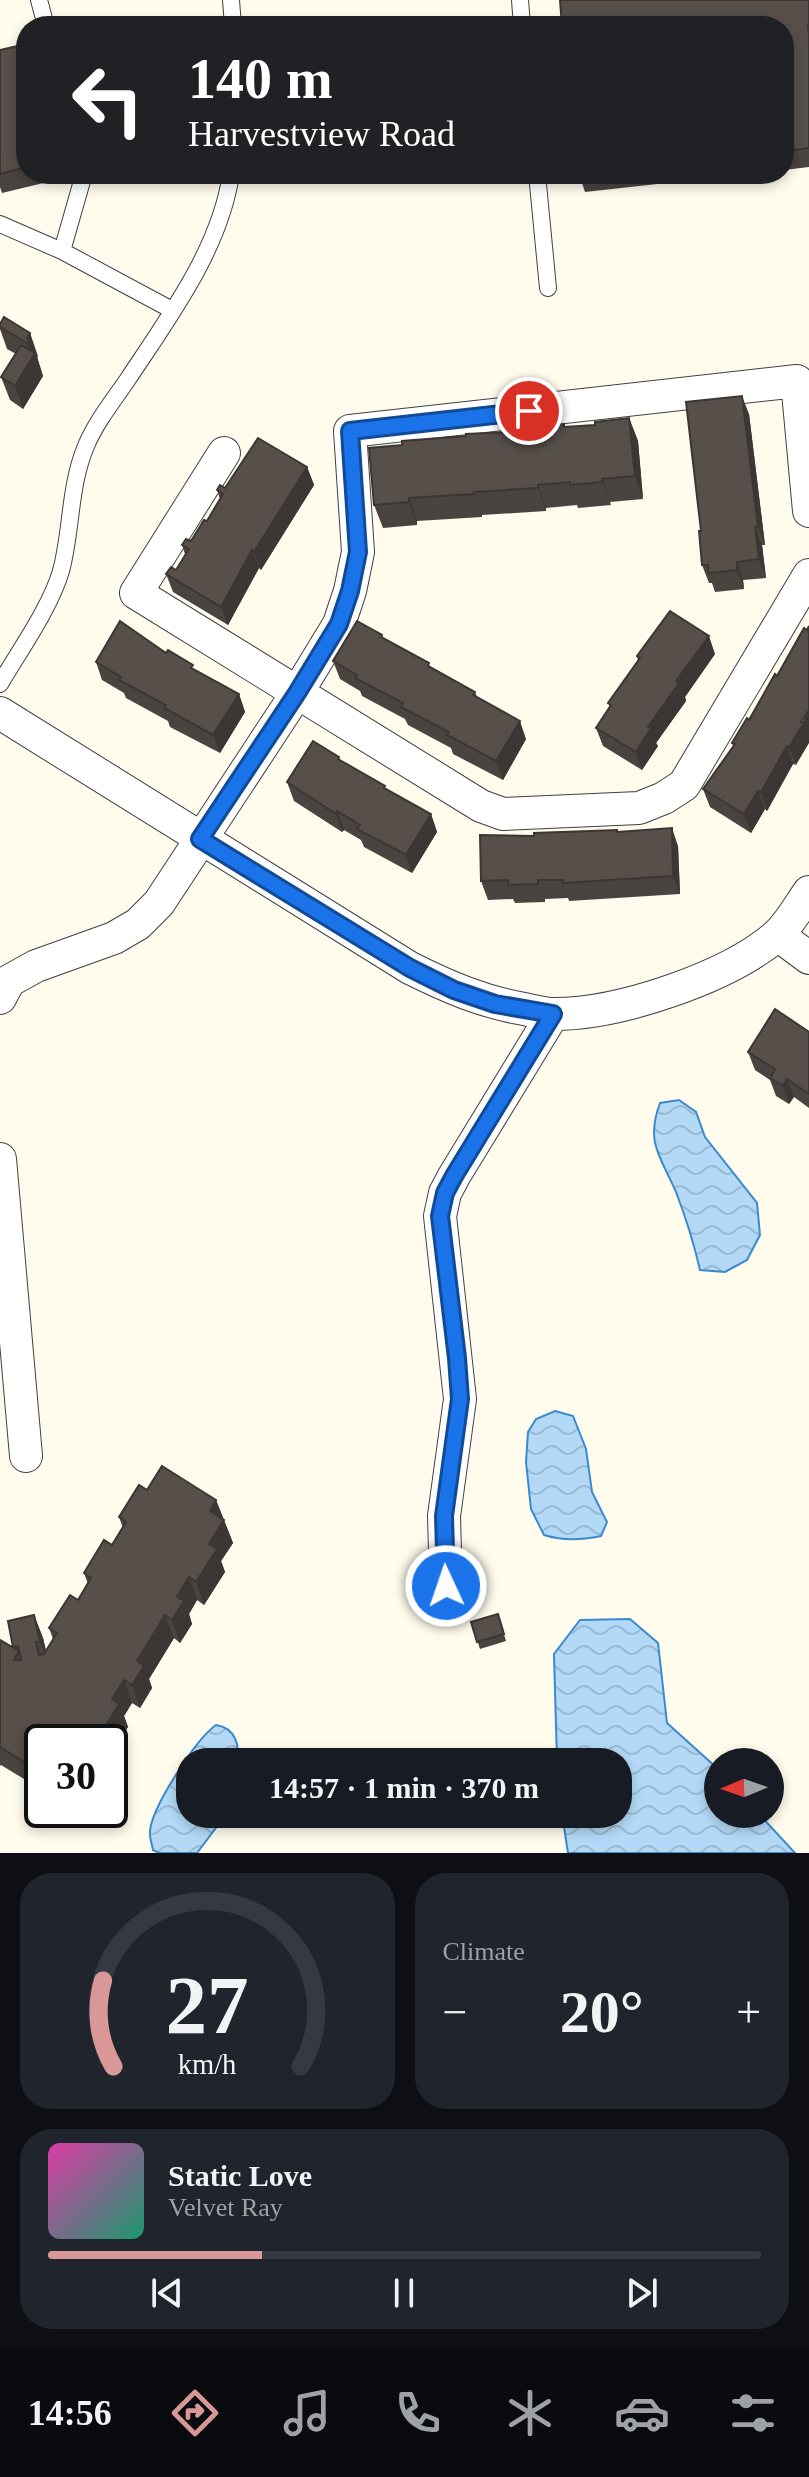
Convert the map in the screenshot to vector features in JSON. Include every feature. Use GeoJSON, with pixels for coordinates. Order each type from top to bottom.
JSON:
{"type":"FeatureCollection","features":[{"type":"Feature","properties":{"kind":"street"},"geometry":{"type":"LineString","coordinates":[[0,998],[9,981],[36,966],[114,938],[138,924],[159,903],[297,693],[339,624],[353,578],[358,552],[350,431],[797,381],[809,511]]}},
{"type":"Feature","properties":{"kind":"street"},"geometry":{"type":"LineString","coordinates":[[224,453],[136,593],[481,806],[503,814],[639,808],[664,798],[684,785],[809,575]]}},
{"type":"Feature","properties":{"kind":"street"},"geometry":{"type":"LineString","coordinates":[[0,713],[410,968],[454,990],[495,1004],[553,1014],[587,1011],[681,989],[730,966],[778,935],[809,892]]}},
{"type":"Feature","properties":{"kind":"street"},"geometry":{"type":"LineString","coordinates":[[778,935],[809,958]]}},
{"type":"Feature","properties":{"kind":"street"},"geometry":{"type":"LineString","coordinates":[[446,1586],[444,1516],[460,1399],[440,1216],[445,1193],[454,1176],[553,1014]]}},
{"type":"Feature","properties":{"kind":"street"},"geometry":{"type":"LineString","coordinates":[[0,1159],[26,1456]]}},
{"type":"Feature","properties":{"kind":"lane"},"geometry":{"type":"LineString","coordinates":[[62,251],[81,184]]}},
{"type":"Feature","properties":{"kind":"lane"},"geometry":{"type":"LineString","coordinates":[[0,684],[60,576],[77,470],[85,447],[209,246],[228,184]]}},
{"type":"Feature","properties":{"kind":"lane"},"geometry":{"type":"LineString","coordinates":[[538,184],[548,288]]}},
{"type":"Feature","properties":{"kind":"lane"},"geometry":{"type":"LineString","coordinates":[[0,224],[62,251],[172,310]]}},
{"type":"Feature","properties":{"kind":"water"},"geometry":{"type":"Polygon","coordinates":[[[679,1100],[696,1112],[705,1137],[757,1203],[760,1235],[747,1260],[725,1272],[700,1270],[680,1202],[657,1149],[654,1129],[660,1103],[679,1100]]]}},
{"type":"Feature","properties":{"kind":"water"},"geometry":{"type":"Polygon","coordinates":[[[555,1411],[573,1416],[586,1449],[592,1492],[607,1522],[601,1536],[572,1539],[544,1535],[531,1509],[526,1462],[528,1432],[536,1419],[555,1411]]]}},
{"type":"Feature","properties":{"kind":"water"},"geometry":{"type":"Polygon","coordinates":[[[630,1619],[658,1643],[667,1723],[704,1756],[704,1828],[772,1828],[795,1853],[568,1853],[564,1828],[632,1828],[632,1748],[557,1748],[554,1654],[580,1620],[630,1619]]]}},
{"type":"Feature","properties":{"kind":"water"},"geometry":{"type":"Polygon","coordinates":[[[216,1725],[223,1727],[235,1738],[238,1748],[195,1748],[216,1725]]]}},
{"type":"Feature","properties":{"kind":"water"},"geometry":{"type":"Polygon","coordinates":[[[176,1775],[176,1828],[216,1828],[197,1853],[159,1853],[153,1850],[150,1833],[166,1791],[176,1775]]]}},
{"type":"Feature","properties":{"kind":"building"},"geometry":{"type":"Polygon","coordinates":[[[560,0],[809,0],[809,148],[794,150],[794,16],[561,16],[560,0]]]}},
{"type":"Feature","properties":{"kind":"building"},"geometry":{"type":"Polygon","coordinates":[[[16,46],[16,170],[0,174],[0,50],[16,46]]]}},
{"type":"Feature","properties":{"kind":"building"},"geometry":{"type":"Polygon","coordinates":[[[4,317],[30,333],[27,343],[0,327],[4,317]]]}},
{"type":"Feature","properties":{"kind":"building"},"geometry":{"type":"Polygon","coordinates":[[[21,345],[35,353],[15,386],[1,377],[21,345]]]}},
{"type":"Feature","properties":{"kind":"building"},"geometry":{"type":"Polygon","coordinates":[[[742,396],[759,559],[737,562],[737,570],[708,573],[708,565],[702,565],[686,402],[742,396]]]}},
{"type":"Feature","properties":{"kind":"building"},"geometry":{"type":"Polygon","coordinates":[[[629,418],[635,476],[602,479],[602,482],[570,485],[570,482],[538,485],[538,488],[409,498],[409,502],[374,505],[369,448],[402,445],[402,441],[530,431],[530,427],[564,424],[564,427],[595,425],[595,422],[629,418]]]}},
{"type":"Feature","properties":{"kind":"building"},"geometry":{"type":"Polygon","coordinates":[[[258,438],[307,467],[254,552],[252,550],[221,607],[166,574],[171,567],[176,570],[189,549],[182,545],[186,539],[191,541],[204,520],[207,521],[223,494],[217,490],[220,485],[225,488],[258,438]]]}},
{"type":"Feature","properties":{"kind":"building"},"geometry":{"type":"Polygon","coordinates":[[[670,611],[709,636],[676,681],[679,683],[648,727],[651,728],[636,752],[596,728],[611,705],[608,703],[640,658],[637,656],[670,611]]]}},
{"type":"Feature","properties":{"kind":"building"},"geometry":{"type":"Polygon","coordinates":[[[120,621],[166,653],[168,650],[193,665],[191,668],[239,694],[213,735],[119,680],[121,677],[96,662],[120,621]]]}},
{"type":"Feature","properties":{"kind":"building"},"geometry":{"type":"Polygon","coordinates":[[[357,621],[475,692],[473,695],[520,721],[496,761],[401,707],[403,703],[355,678],[357,675],[333,661],[357,621]]]}},
{"type":"Feature","properties":{"kind":"building"},"geometry":{"type":"Polygon","coordinates":[[[809,626],[809,710],[761,792],[758,791],[744,814],[703,789],[735,744],[732,743],[775,674],[777,676],[804,628],[807,630],[809,626]]]}},
{"type":"Feature","properties":{"kind":"building"},"geometry":{"type":"Polygon","coordinates":[[[313,741],[384,788],[431,814],[406,855],[357,829],[360,825],[337,811],[336,814],[287,782],[313,741]]]}},
{"type":"Feature","properties":{"kind":"building"},"geometry":{"type":"Polygon","coordinates":[[[672,828],[673,876],[563,883],[563,880],[538,880],[538,884],[508,885],[508,880],[481,881],[480,835],[534,836],[534,833],[672,828]]]}},
{"type":"Feature","properties":{"kind":"building"},"geometry":{"type":"Polygon","coordinates":[[[775,1009],[809,1032],[809,1094],[787,1079],[783,1086],[770,1078],[775,1069],[748,1052],[775,1009]]]}},
{"type":"Feature","properties":{"kind":"building"},"geometry":{"type":"Polygon","coordinates":[[[162,1466],[216,1500],[210,1511],[224,1520],[209,1544],[217,1549],[196,1582],[189,1577],[177,1597],[184,1601],[172,1620],[165,1615],[137,1661],[144,1666],[132,1685],[124,1680],[112,1699],[119,1704],[107,1724],[24,1724],[24,1762],[0,1747],[0,1640],[19,1651],[18,1646],[13,1647],[8,1621],[34,1615],[40,1642],[36,1642],[39,1655],[44,1654],[57,1633],[49,1628],[70,1595],[78,1600],[91,1578],[84,1573],[104,1540],[112,1545],[126,1522],[119,1517],[139,1485],[147,1490],[162,1466]]]}},
{"type":"Feature","properties":{"kind":"building"},"geometry":{"type":"Polygon","coordinates":[[[498,1614],[504,1634],[477,1642],[471,1622],[498,1614]]]}},
{"type":"Feature","properties":{"kind":"route"},"geometry":{"type":"LineString","coordinates":[[446,1586],[444,1516],[460,1399],[440,1216],[445,1193],[454,1176],[553,1014],[495,1004],[454,990],[410,968],[200,839],[339,624],[358,552],[350,431],[529,411]]}}]}
